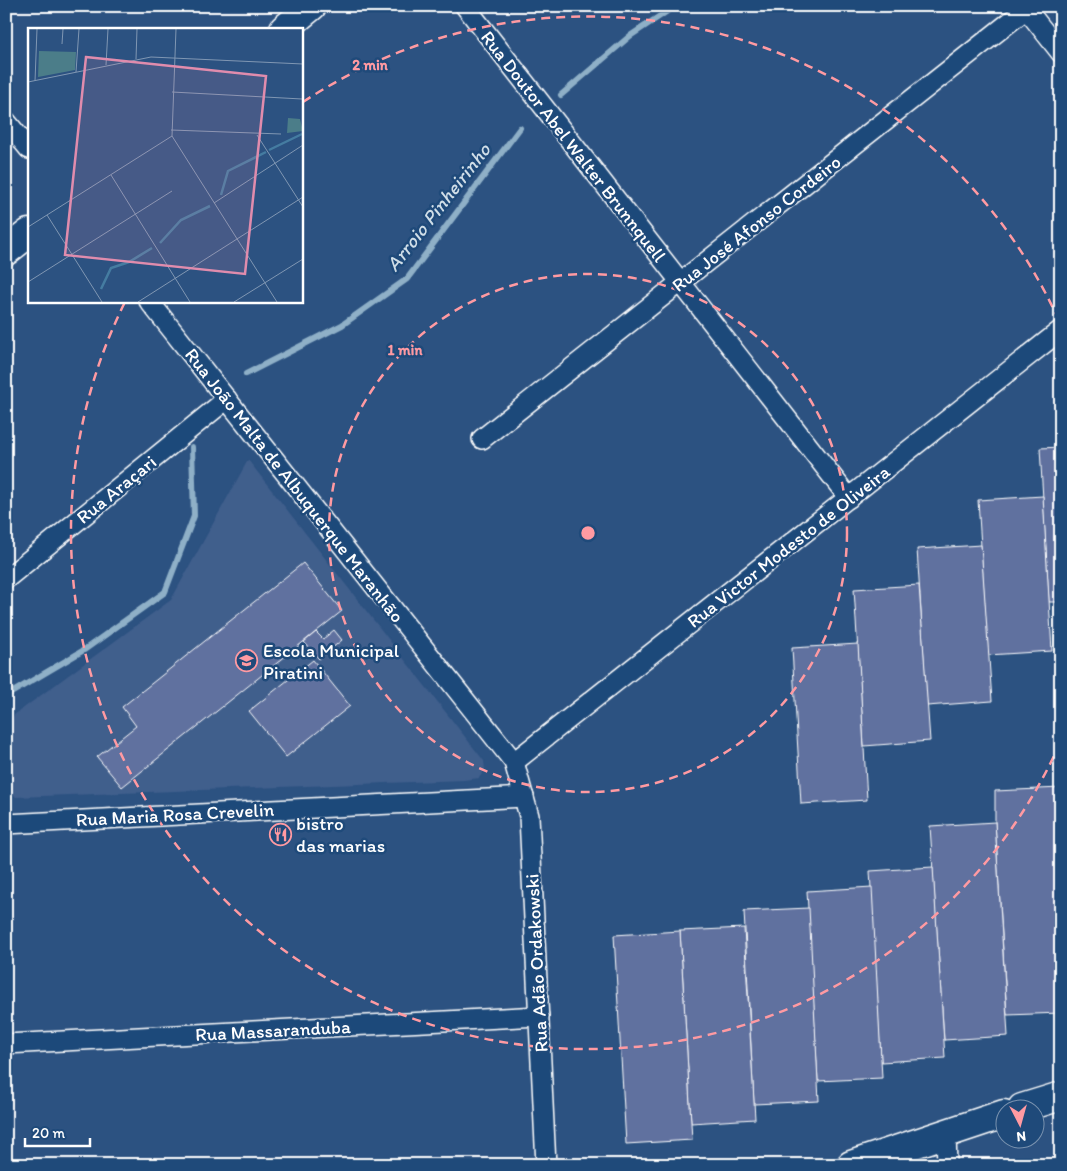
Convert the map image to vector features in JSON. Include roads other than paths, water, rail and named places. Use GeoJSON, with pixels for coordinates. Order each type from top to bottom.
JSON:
{"type":"FeatureCollection","features":[{"type":"Feature","properties":{"kind":"street"},"geometry":{"type":"LineString","coordinates":[[285,28],[312,6]]}},
{"type":"Feature","properties":{"kind":"street","name":"Rua Doutor Abel Walter Brunnquell"},"geometry":{"type":"LineString","coordinates":[[465,6],[849,498]]}},
{"type":"Feature","properties":{"kind":"street"},"geometry":{"type":"LineString","coordinates":[[1027,7],[1061,53]]}},
{"type":"Feature","properties":{"kind":"street","name":"Rua José Afonso Cordeiro"},"geometry":{"type":"LineString","coordinates":[[482,439],[1027,7]]}},
{"type":"Feature","properties":{"kind":"street"},"geometry":{"type":"LineString","coordinates":[[6,121],[28,148]]}},
{"type":"Feature","properties":{"kind":"street"},"geometry":{"type":"LineString","coordinates":[[6,251],[28,234]]}},
{"type":"Feature","properties":{"kind":"street","name":"Rua João Malta de Albuquerque Maranhão"},"geometry":{"type":"LineString","coordinates":[[150,302],[514,762]]}},
{"type":"Feature","properties":{"kind":"street","name":"Rua Victor Modesto de Oliveira"},"geometry":{"type":"LineString","coordinates":[[514,762],[1061,330]]}},
{"type":"Feature","properties":{"kind":"street","name":"Rua Araçari"},"geometry":{"type":"LineString","coordinates":[[6,579],[226,399]]}},
{"type":"Feature","properties":{"kind":"street","name":"Rua Adão Ordakowski"},"geometry":{"type":"LineString","coordinates":[[514,762],[529,816],[546,1165]]}},
{"type":"Feature","properties":{"kind":"street","name":"Rua Maria Rosa Crevelin"},"geometry":{"type":"LineString","coordinates":[[10,819],[524,797]]}},
{"type":"Feature","properties":{"kind":"street","name":"Rua Massaranduba"},"geometry":{"type":"LineString","coordinates":[[6,1044],[539,1016]]}},
{"type":"Feature","properties":{"kind":"street"},"geometry":{"type":"LineString","coordinates":[[1044,1101],[1061,1096]]}},
{"type":"Feature","properties":{"kind":"street"},"geometry":{"type":"LineString","coordinates":[[851,1165],[994,1117]]}},
{"type":"Feature","properties":{"kind":"street"},"geometry":{"type":"LineString","coordinates":[[946,1134],[947,1165]]}},
{"type":"Feature","properties":{"kind":"waterway","name":"Arroio Pinheirinho"},"geometry":{"type":"LineString","coordinates":[[561,95],[630,36],[675,6]]}},
{"type":"Feature","properties":{"kind":"waterway","name":"Arroio Pinheirinho"},"geometry":{"type":"LineString","coordinates":[[246,374],[342,325],[407,279],[520,128]]}},
{"type":"Feature","properties":{"kind":"waterway","name":"Arroio Pinheirinho"},"geometry":{"type":"LineString","coordinates":[[6,696],[84,650],[165,592],[194,516],[192,447]]}},
{"type":"Feature","properties":{"kind":"place","name":"Escola Municipal Piratini"},"geometry":{"type":"Point","coordinates":[247,661]}},
{"type":"Feature","properties":{"kind":"place","name":"bistro das marias"},"geometry":{"type":"Point","coordinates":[280,834]}}]}
